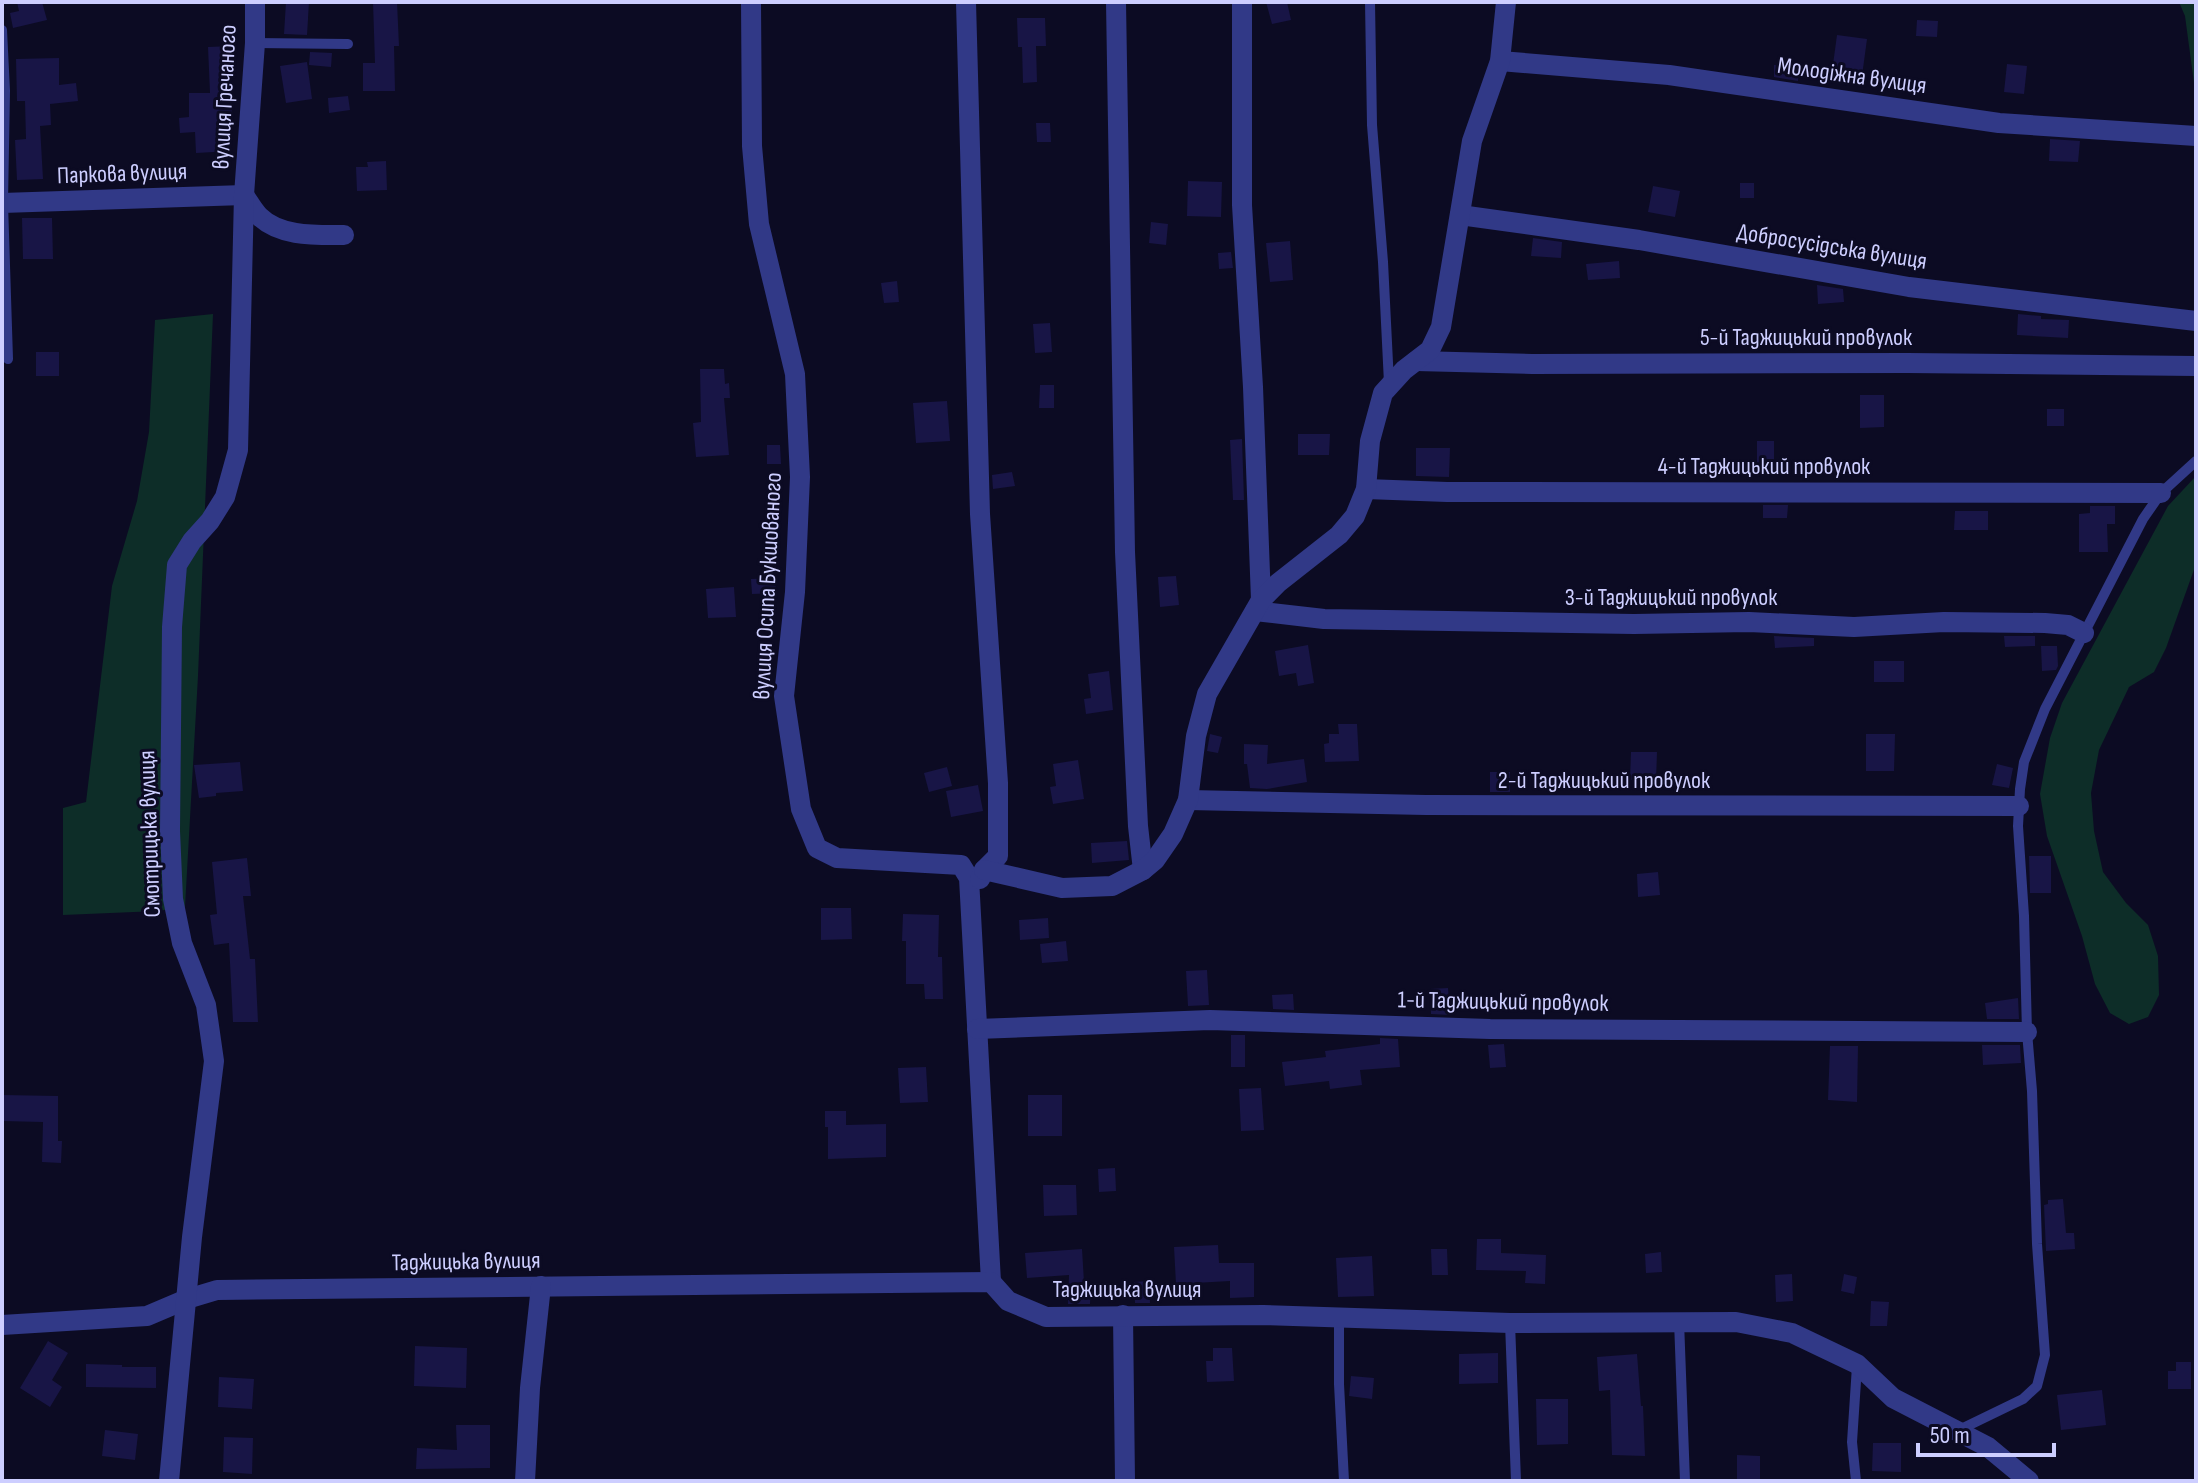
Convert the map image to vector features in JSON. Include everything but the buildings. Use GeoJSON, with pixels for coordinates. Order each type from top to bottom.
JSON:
{"type":"FeatureCollection","features":[{"type":"Feature","properties":{"kind":"street","name":"вулиця Гречаного"},"geometry":{"type":"LineString","coordinates":[[244,195],[255,2]]}},
{"type":"Feature","properties":{"kind":"street","name":"вулиця Осипа Букшованого"},"geometry":{"type":"LineString","coordinates":[[751,2],[752,146],[759,224],[795,374],[800,477],[795,592],[784,696],[801,809],[817,848],[837,858],[961,865],[969,878],[991,1282]]}},
{"type":"Feature","properties":{"kind":"street"},"geometry":{"type":"LineString","coordinates":[[966,2],[980,514],[998,783],[998,856],[984,870],[971,897]]}},
{"type":"Feature","properties":{"kind":"street"},"geometry":{"type":"LineString","coordinates":[[1116,2],[1125,552],[1138,826],[1143,870]]}},
{"type":"Feature","properties":{"kind":"street"},"geometry":{"type":"LineString","coordinates":[[1242,2],[1242,205],[1253,387],[1258,605]]}},
{"type":"Feature","properties":{"kind":"street"},"geometry":{"type":"LineString","coordinates":[[984,870],[1062,888],[1112,886],[1155,860],[1173,834],[1188,800],[1196,736],[1207,694],[1258,605],[1278,583],[1339,535],[1355,516],[1366,489],[1370,441],[1383,393],[1404,370],[1430,350],[1441,327],[1472,141],[1500,61],[1506,2]]}},
{"type":"Feature","properties":{"kind":"street","name":"Молодіжна вулиця"},"geometry":{"type":"LineString","coordinates":[[1500,61],[1669,75],[1999,123],[2196,136]]}},
{"type":"Feature","properties":{"kind":"street"},"geometry":{"type":"LineString","coordinates":[[244,195],[260,217],[276,227],[291,232],[344,235]]}},
{"type":"Feature","properties":{"kind":"street","name":"Паркова вулиця"},"geometry":{"type":"LineString","coordinates":[[2,203],[244,195]]}},
{"type":"Feature","properties":{"kind":"street","name":"Смотрицька вулиця"},"geometry":{"type":"LineString","coordinates":[[169,1481],[192,1237],[214,1061],[206,1005],[182,943],[173,899],[170,831],[172,627],[177,565],[225,497],[238,450],[244,195]]}},
{"type":"Feature","properties":{"kind":"street","name":"Добросусідська вулиця"},"geometry":{"type":"LineString","coordinates":[[1460,215],[1639,240],[1909,287],[2196,321]]}},
{"type":"Feature","properties":{"kind":"street","name":"5-й Таджицький провулок"},"geometry":{"type":"LineString","coordinates":[[1416,361],[2196,366]]}},
{"type":"Feature","properties":{"kind":"street","name":"4-й Таджицький провулок"},"geometry":{"type":"LineString","coordinates":[[1366,489],[1447,492],[2161,493]]}},
{"type":"Feature","properties":{"kind":"street","name":"3-й Таджицький провулок"},"geometry":{"type":"LineString","coordinates":[[1258,605],[1324,619],[1619,624],[1749,622],[1854,627],[1944,622],[2045,623],[2068,625],[2084,633]]}},
{"type":"Feature","properties":{"kind":"street","name":"2-й Таджицький провулок"},"geometry":{"type":"LineString","coordinates":[[1188,800],[1441,806],[2019,806]]}},
{"type":"Feature","properties":{"kind":"street","name":"1-й Таджицький провулок"},"geometry":{"type":"LineString","coordinates":[[977,1029],[1210,1020],[1490,1029],[2027,1032]]}},
{"type":"Feature","properties":{"kind":"street","name":"Таджицька вулиця"},"geometry":{"type":"LineString","coordinates":[[2,1325],[147,1316],[217,1290],[991,1282],[1008,1301],[1046,1317],[1263,1315],[1510,1323],[1736,1322],[1792,1333],[1857,1364],[1893,1398],[1988,1447],[2029,1481]]}},
{"type":"Feature","properties":{"kind":"street"},"geometry":{"type":"LineString","coordinates":[[525,1481],[530,1388],[541,1286]]}},
{"type":"Feature","properties":{"kind":"street"},"geometry":{"type":"LineString","coordinates":[[1123,1315],[1125,1481]]}},
{"type":"Feature","properties":{"kind":"lane"},"geometry":{"type":"LineString","coordinates":[[1370,2],[1372,125],[1389,386]]}},
{"type":"Feature","properties":{"kind":"lane"},"geometry":{"type":"LineString","coordinates":[[2,30],[5,91],[2,203],[8,359]]}},
{"type":"Feature","properties":{"kind":"lane"},"geometry":{"type":"LineString","coordinates":[[255,43],[348,44]]}},
{"type":"Feature","properties":{"kind":"lane"},"geometry":{"type":"LineString","coordinates":[[1957,1431],[2023,1399],[2037,1386],[2045,1355],[2018,826],[2024,762],[2045,709],[2143,519],[2161,493],[2196,461]]}},
{"type":"Feature","properties":{"kind":"lane"},"geometry":{"type":"LineString","coordinates":[[1339,1318],[1344,1481]]}},
{"type":"Feature","properties":{"kind":"lane"},"geometry":{"type":"LineString","coordinates":[[1679,1321],[1685,1481]]}},
{"type":"Feature","properties":{"kind":"lane"},"geometry":{"type":"LineString","coordinates":[[1510,1323],[1516,1481]]}},
{"type":"Feature","properties":{"kind":"lane"},"geometry":{"type":"LineString","coordinates":[[1856,1481],[1852,1442],[1857,1364]]}},
{"type":"Feature","properties":{"kind":"green space"},"geometry":{"type":"Polygon","coordinates":[[[2179,2],[2196,2],[2196,98],[2185,16],[2179,2]]]}},
{"type":"Feature","properties":{"kind":"green space"},"geometry":{"type":"Polygon","coordinates":[[[213,314],[185,907],[63,915],[63,808],[86,802],[112,586],[137,501],[149,432],[155,320],[213,314]]]}},
{"type":"Feature","properties":{"kind":"green space"},"geometry":{"type":"Polygon","coordinates":[[[2196,476],[2196,564],[2166,648],[2154,672],[2129,687],[2099,750],[2091,793],[2094,831],[2103,872],[2126,903],[2148,925],[2158,956],[2159,995],[2148,1017],[2129,1024],[2110,1013],[2095,984],[2082,936],[2047,836],[2040,794],[2050,738],[2062,703],[2168,506],[2196,476]]]}}]}
